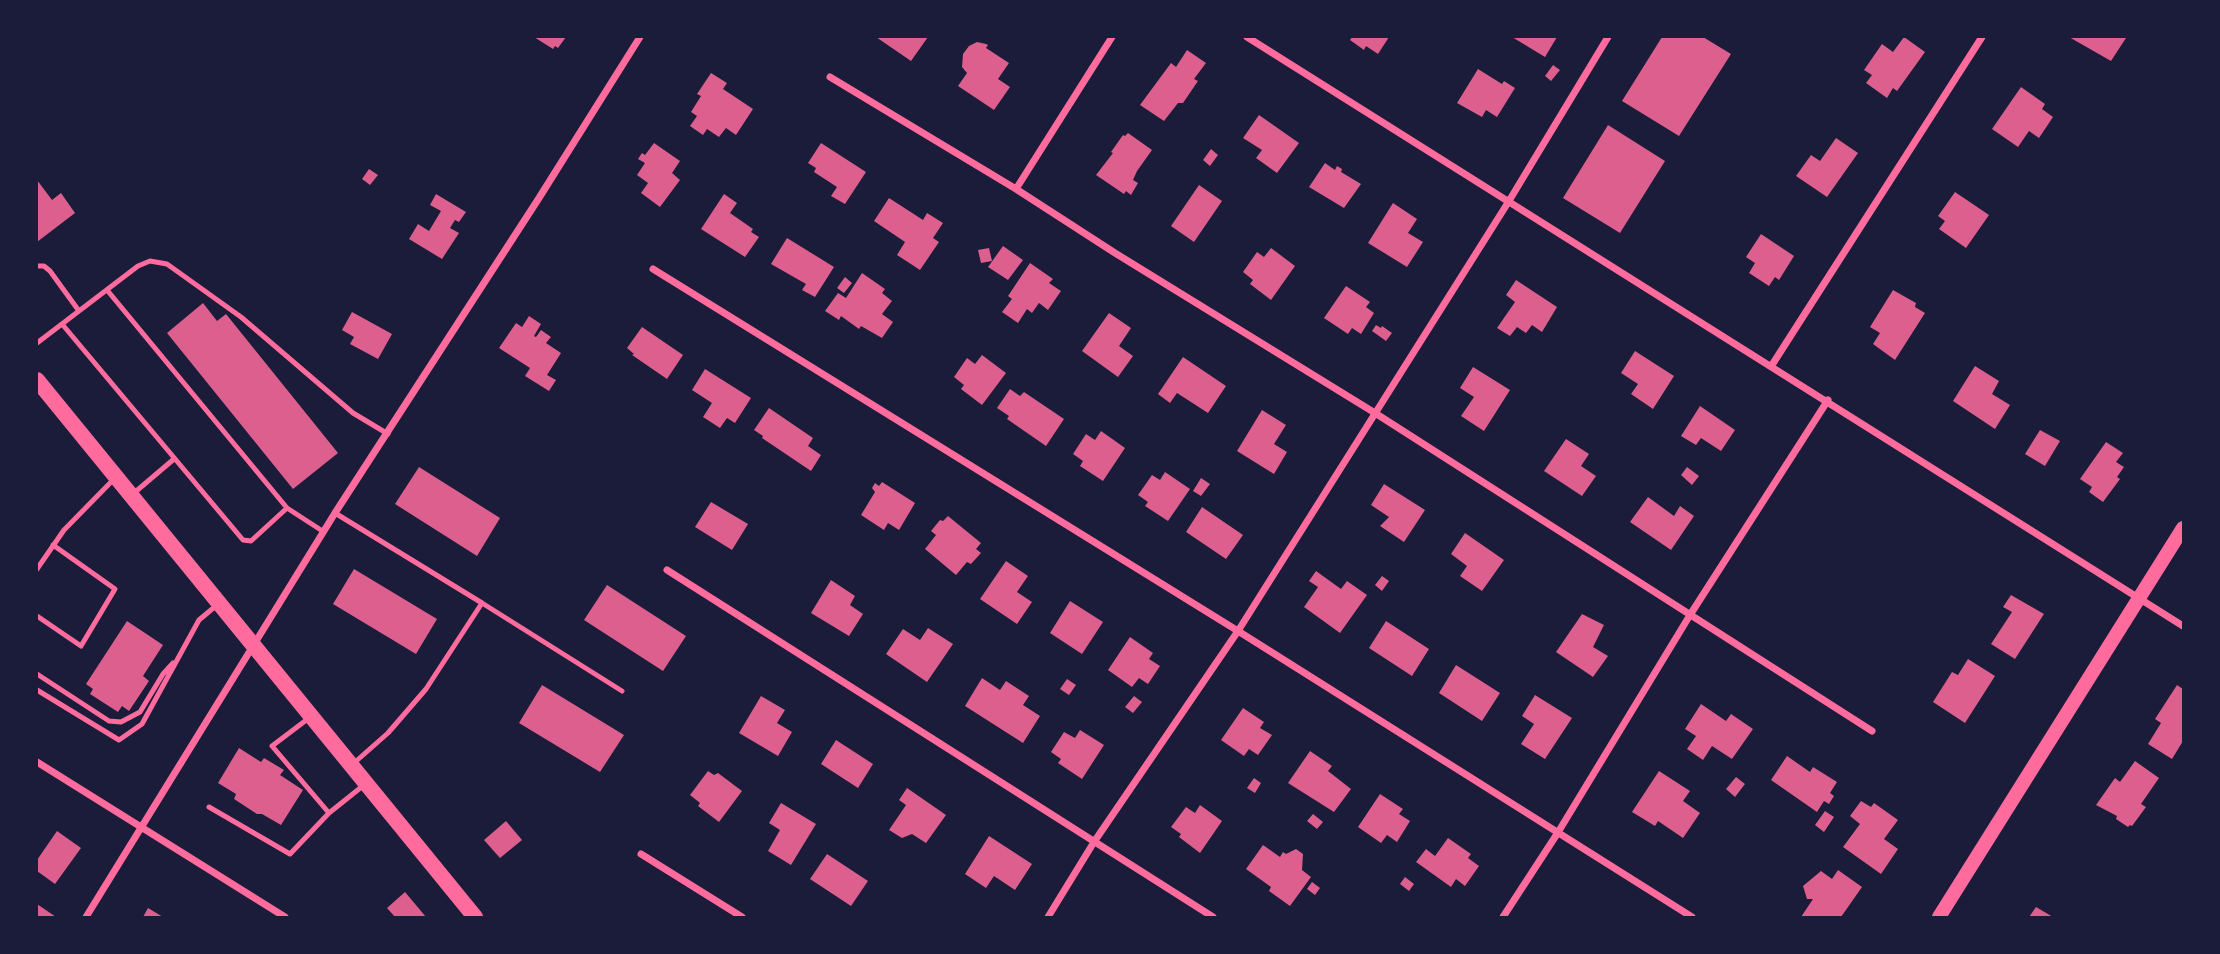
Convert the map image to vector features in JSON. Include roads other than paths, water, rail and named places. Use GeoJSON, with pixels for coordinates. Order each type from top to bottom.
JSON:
{"type":"FeatureCollection","features":[{"type":"Feature","properties":{"kind":"main road"},"geometry":{"type":"LineString","coordinates":[[37,380],[475,917]]}},
{"type":"Feature","properties":{"kind":"main road"},"geometry":{"type":"LineString","coordinates":[[1939,917],[2183,528]]}},
{"type":"Feature","properties":{"kind":"street"},"geometry":{"type":"LineString","coordinates":[[86,917],[335,513],[532,209],[639,37]]}},
{"type":"Feature","properties":{"kind":"street"},"geometry":{"type":"LineString","coordinates":[[1016,189],[1112,37]]}},
{"type":"Feature","properties":{"kind":"street"},"geometry":{"type":"LineString","coordinates":[[1247,37],[1828,400],[2183,626]]}},
{"type":"Feature","properties":{"kind":"street"},"geometry":{"type":"LineString","coordinates":[[1048,917],[1094,842],[1238,631],[1608,37]]}},
{"type":"Feature","properties":{"kind":"street"},"geometry":{"type":"LineString","coordinates":[[1772,365],[1982,37]]}},
{"type":"Feature","properties":{"kind":"street"},"geometry":{"type":"LineString","coordinates":[[830,77],[1376,413],[1872,730]]}},
{"type":"Feature","properties":{"kind":"street"},"geometry":{"type":"LineString","coordinates":[[653,269],[1238,631],[1556,834],[1692,917]]}},
{"type":"Feature","properties":{"kind":"street"},"geometry":{"type":"LineString","coordinates":[[1503,917],[1690,615],[1828,400]]}},
{"type":"Feature","properties":{"kind":"street"},"geometry":{"type":"LineString","coordinates":[[667,570],[1213,917]]}},
{"type":"Feature","properties":{"kind":"street"},"geometry":{"type":"LineString","coordinates":[[37,762],[285,917]]}},
{"type":"Feature","properties":{"kind":"street"},"geometry":{"type":"LineString","coordinates":[[641,854],[742,917]]}},
{"type":"Feature","properties":{"kind":"lane"},"geometry":{"type":"LineString","coordinates":[[37,343],[138,266],[150,261],[167,264],[241,317],[353,413],[388,434]]}},
{"type":"Feature","properties":{"kind":"lane"},"geometry":{"type":"LineString","coordinates":[[37,266],[44,266],[50,271],[79,311]]}},
{"type":"Feature","properties":{"kind":"lane"},"geometry":{"type":"LineString","coordinates":[[107,289],[287,508],[324,532]]}},
{"type":"Feature","properties":{"kind":"lane"},"geometry":{"type":"LineString","coordinates":[[62,324],[243,540],[251,541],[287,508]]}},
{"type":"Feature","properties":{"kind":"lane"},"geometry":{"type":"LineString","coordinates":[[131,495],[174,459]]}},
{"type":"Feature","properties":{"kind":"lane"},"geometry":{"type":"LineString","coordinates":[[37,569],[64,530],[117,477]]}},
{"type":"Feature","properties":{"kind":"lane"},"geometry":{"type":"LineString","coordinates":[[335,513],[622,691]]}},
{"type":"Feature","properties":{"kind":"lane"},"geometry":{"type":"LineString","coordinates":[[37,615],[81,646],[115,589],[53,545]]}},
{"type":"Feature","properties":{"kind":"lane"},"geometry":{"type":"LineString","coordinates":[[37,690],[119,740],[142,724],[199,620],[219,603]]}},
{"type":"Feature","properties":{"kind":"lane"},"geometry":{"type":"LineString","coordinates":[[351,765],[388,733],[426,689],[482,603]]}},
{"type":"Feature","properties":{"kind":"lane"},"geometry":{"type":"LineString","coordinates":[[37,674],[109,721],[121,722],[140,712],[163,674],[179,656]]}},
{"type":"Feature","properties":{"kind":"lane"},"geometry":{"type":"LineString","coordinates":[[312,716],[272,747],[329,813]]}},
{"type":"Feature","properties":{"kind":"lane"},"geometry":{"type":"LineString","coordinates":[[209,807],[290,854],[329,813],[366,783]]}}]}
